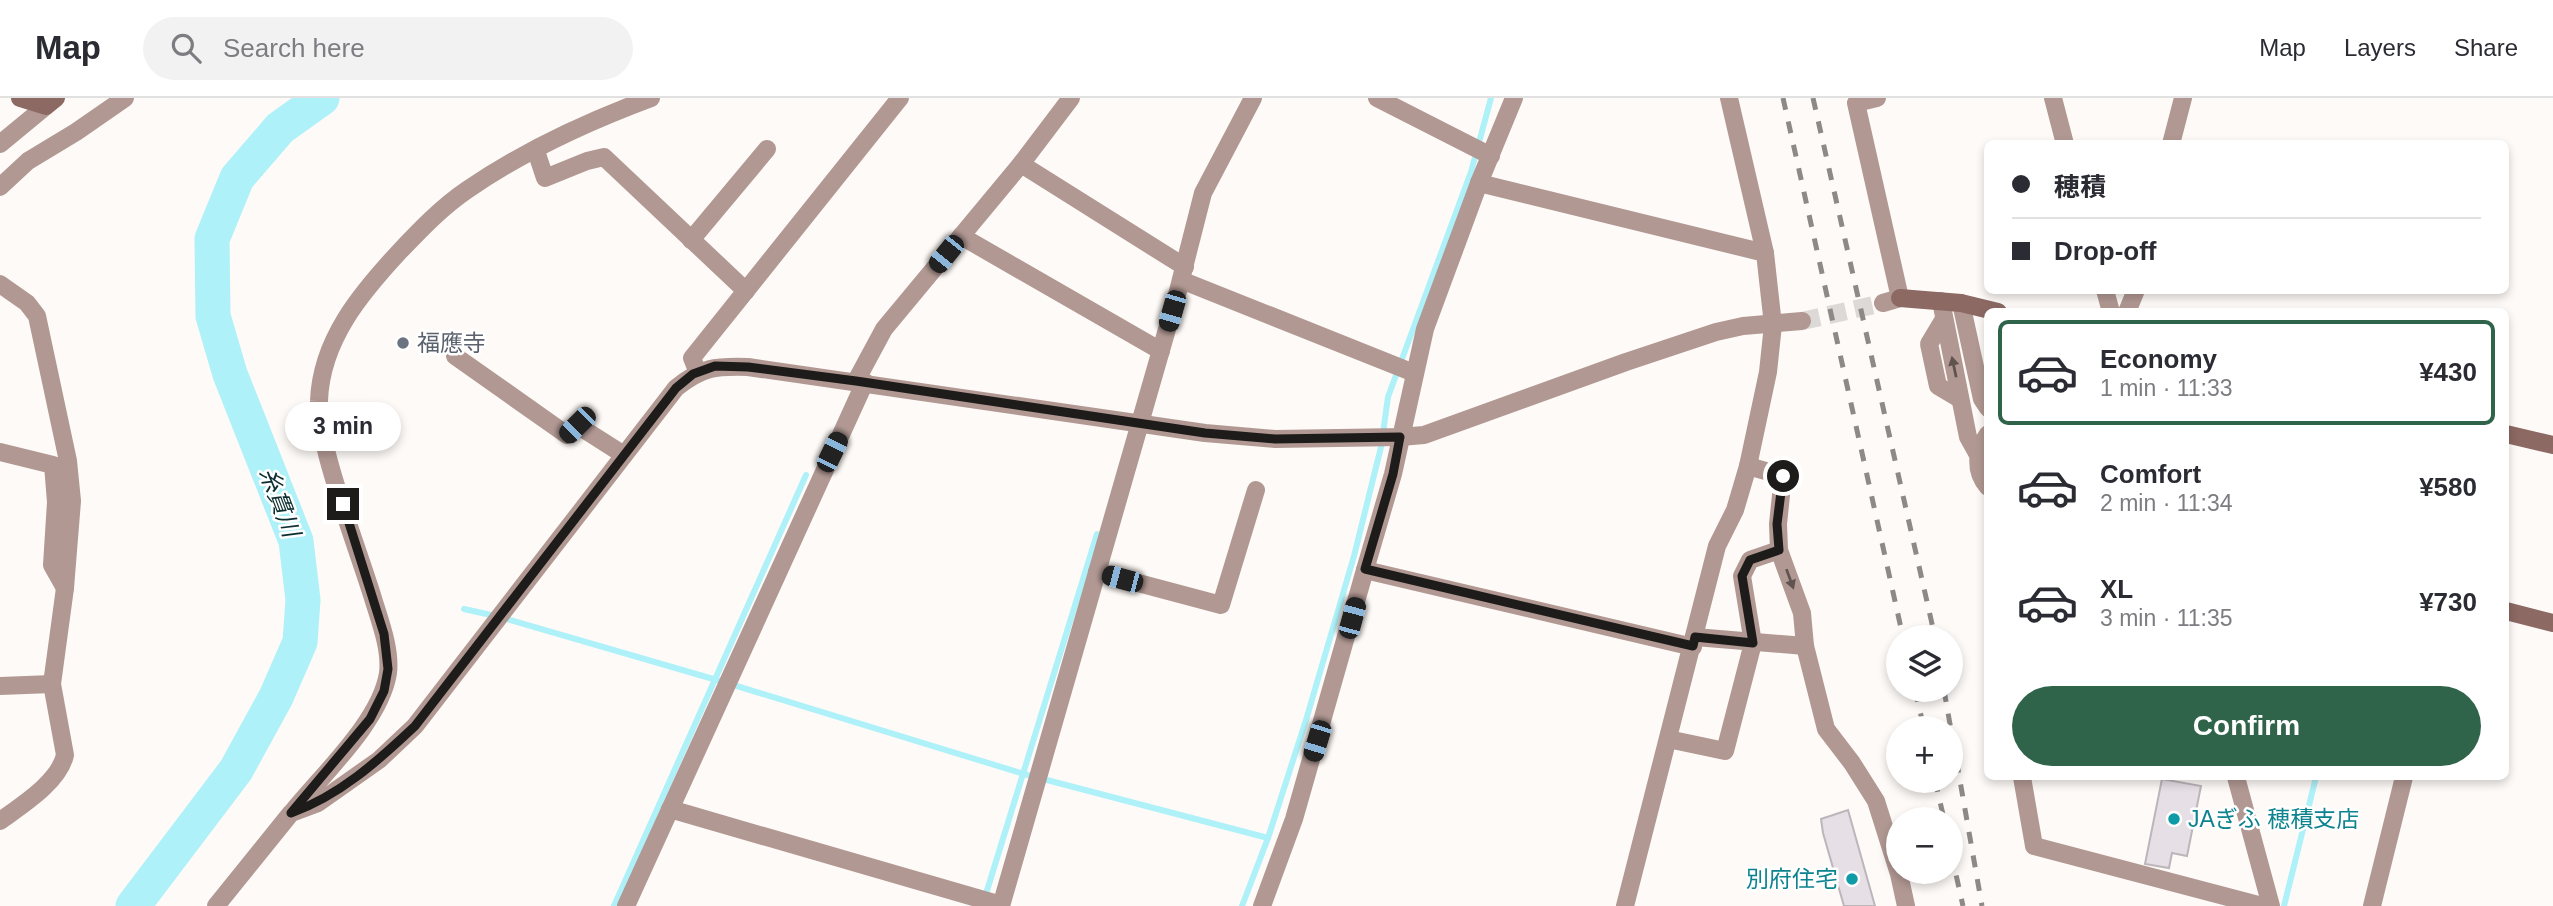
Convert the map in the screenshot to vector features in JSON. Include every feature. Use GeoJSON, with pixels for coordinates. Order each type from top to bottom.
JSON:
{"type":"FeatureCollection","features":[{"type":"Feature","properties":{"kind":"main road"},"geometry":{"type":"LineString","coordinates":[[20,98],[51,102]]}},
{"type":"Feature","properties":{"kind":"main road"},"geometry":{"type":"LineString","coordinates":[[1891,300],[1942,310],[1961,303],[1984,309]]}},
{"type":"Feature","properties":{"kind":"main road"},"geometry":{"type":"LineString","coordinates":[[2509,435],[2553,445]]}},
{"type":"Feature","properties":{"kind":"main road"},"geometry":{"type":"LineString","coordinates":[[2509,612],[2553,623]]}},
{"type":"Feature","properties":{"kind":"street"},"geometry":{"type":"LineString","coordinates":[[0,173],[76,132],[125,98]]}},
{"type":"Feature","properties":{"kind":"street"},"geometry":{"type":"LineString","coordinates":[[216,906],[370,719],[384,691],[388,669],[384,634],[327,453],[319,403],[330,348],[349,313],[372,281],[426,223],[465,191],[605,115],[651,98]]}},
{"type":"Feature","properties":{"kind":"street"},"geometry":{"type":"LineString","coordinates":[[698,373],[692,358],[900,98]]}},
{"type":"Feature","properties":{"kind":"street"},"geometry":{"type":"LineString","coordinates":[[626,906],[884,329],[1021,164],[1071,98]]}},
{"type":"Feature","properties":{"kind":"street"},"geometry":{"type":"LineString","coordinates":[[670,809],[1001,906],[1161,351],[1203,193],[1253,98]]}},
{"type":"Feature","properties":{"kind":"street"},"geometry":{"type":"LineString","coordinates":[[1377,98],[1490,156]]}},
{"type":"Feature","properties":{"kind":"street"},"geometry":{"type":"LineString","coordinates":[[1262,906],[1298,806],[1393,474],[1425,329],[1479,183],[1514,98]]}},
{"type":"Feature","properties":{"kind":"street"},"geometry":{"type":"LineString","coordinates":[[1625,906],[1717,546],[1735,510],[1748,466],[1768,372],[1773,325],[1765,253],[1729,98]]}},
{"type":"Feature","properties":{"kind":"street"},"geometry":{"type":"LineString","coordinates":[[1877,98],[1856,101],[1891,300]]}},
{"type":"Feature","properties":{"kind":"street"},"geometry":{"type":"LineString","coordinates":[[2053,98],[2064,140]]}},
{"type":"Feature","properties":{"kind":"street"},"geometry":{"type":"LineString","coordinates":[[2172,140],[2183,98]]}},
{"type":"Feature","properties":{"kind":"street"},"geometry":{"type":"LineString","coordinates":[[0,144],[51,102]]}},
{"type":"Feature","properties":{"kind":"street"},"geometry":{"type":"LineString","coordinates":[[691,240],[767,149]]}},
{"type":"Feature","properties":{"kind":"street"},"geometry":{"type":"LineString","coordinates":[[536,151],[545,178],[587,161],[604,158],[746,290]]}},
{"type":"Feature","properties":{"kind":"street"},"geometry":{"type":"LineString","coordinates":[[0,187],[28,160]]}},
{"type":"Feature","properties":{"kind":"street"},"geometry":{"type":"LineString","coordinates":[[1021,164],[1183,273],[1414,373]]}},
{"type":"Feature","properties":{"kind":"street"},"geometry":{"type":"LineString","coordinates":[[1479,183],[1765,253]]}},
{"type":"Feature","properties":{"kind":"street"},"geometry":{"type":"LineString","coordinates":[[961,236],[1161,351]]}},
{"type":"Feature","properties":{"kind":"street"},"geometry":{"type":"LineString","coordinates":[[0,284],[27,303],[37,316],[68,461],[72,501],[65,588],[52,684],[65,755],[63,767],[53,779],[0,821]]}},
{"type":"Feature","properties":{"kind":"street"},"geometry":{"type":"LineString","coordinates":[[1961,303],[1984,402]]}},
{"type":"Feature","properties":{"kind":"street"},"geometry":{"type":"LineString","coordinates":[[1942,310],[1968,437],[1978,455]]}},
{"type":"Feature","properties":{"kind":"street"},"geometry":{"type":"LineString","coordinates":[[291,813],[318,803],[379,760],[415,726],[676,388],[698,373],[715,366],[748,367],[861,382],[1205,433],[1275,439],[1400,437],[1424,435],[1454,426],[1626,362],[1716,332],[1743,326],[1802,321]]}},
{"type":"Feature","properties":{"kind":"street"},"geometry":{"type":"LineString","coordinates":[[455,356],[567,435],[577,425],[624,455]]}},
{"type":"Feature","properties":{"kind":"street"},"geometry":{"type":"LineString","coordinates":[[1984,442],[1978,455],[1978,469],[1984,480]]}},
{"type":"Feature","properties":{"kind":"street"},"geometry":{"type":"LineString","coordinates":[[0,452],[53,465],[56,502],[52,565],[65,588]]}},
{"type":"Feature","properties":{"kind":"street"},"geometry":{"type":"LineString","coordinates":[[1748,466],[1783,476],[1777,524],[1779,550],[1802,613],[1805,646],[1826,729],[1876,801],[1906,906]]}},
{"type":"Feature","properties":{"kind":"street"},"geometry":{"type":"LineString","coordinates":[[1097,572],[1221,605],[1256,490]]}},
{"type":"Feature","properties":{"kind":"street"},"geometry":{"type":"LineString","coordinates":[[1668,739],[1725,751],[1753,643],[1742,576],[1750,560],[1779,550]]}},
{"type":"Feature","properties":{"kind":"street"},"geometry":{"type":"LineString","coordinates":[[1365,569],[1694,642],[1805,646]]}},
{"type":"Feature","properties":{"kind":"street"},"geometry":{"type":"LineString","coordinates":[[0,686],[52,684]]}},
{"type":"Feature","properties":{"kind":"street"},"geometry":{"type":"LineString","coordinates":[[2023,780],[2034,846],[2262,906]]}},
{"type":"Feature","properties":{"kind":"street"},"geometry":{"type":"LineString","coordinates":[[2237,780],[2271,906]]}},
{"type":"Feature","properties":{"kind":"street"},"geometry":{"type":"LineString","coordinates":[[2372,906],[2403,780]]}},
{"type":"Feature","properties":{"kind":"building","name":"JAぎふ 穂積支店"},"geometry":{"type":"Polygon","coordinates":[[[2162,780],[2201,786],[2187,856],[2172,853],[2169,868],[2145,864],[2162,780]]]}},
{"type":"Feature","properties":{"kind":"building","name":"別府住宅"},"geometry":{"type":"Polygon","coordinates":[[[1848,810],[1875,906],[1844,906],[1823,833],[1821,819],[1848,810]]]}},
{"type":"Feature","properties":{"kind":"waterway","name":"糸貫川"},"geometry":{"type":"LineString","coordinates":[[133,906],[236,770],[276,697],[300,642],[303,600],[296,541],[230,374],[213,316],[212,239],[237,178],[280,128],[322,98]]}},
{"type":"Feature","properties":{"kind":"waterway"},"geometry":{"type":"LineString","coordinates":[[1242,906],[1268,838],[1306,720],[1354,556],[1381,447],[1388,397],[1471,172],[1491,98]]}},
{"type":"Feature","properties":{"kind":"waterway"},"geometry":{"type":"LineString","coordinates":[[614,906],[806,475]]}},
{"type":"Feature","properties":{"kind":"waterway"},"geometry":{"type":"LineString","coordinates":[[985,897],[1097,534]]}},
{"type":"Feature","properties":{"kind":"waterway"},"geometry":{"type":"LineString","coordinates":[[464,609],[727,683],[1024,774],[1268,838]]}},
{"type":"Feature","properties":{"kind":"waterway"},"geometry":{"type":"LineString","coordinates":[[2284,906],[2315,780]]}},
{"type":"Feature","properties":{"kind":"tunnel"},"geometry":{"type":"LineString","coordinates":[[1802,321],[1883,303]]}},
{"type":"Feature","properties":{"kind":"railway"},"geometry":{"type":"LineString","coordinates":[[1783,98],[1900,625]]}},
{"type":"Feature","properties":{"kind":"railway"},"geometry":{"type":"LineString","coordinates":[[1813,98],[1932,625]]}},
{"type":"Feature","properties":{"kind":"railway"},"geometry":{"type":"LineString","coordinates":[[1918,702],[1921,716]]}},
{"type":"Feature","properties":{"kind":"railway"},"geometry":{"type":"LineString","coordinates":[[1946,702],[1982,906]]}},
{"type":"Feature","properties":{"kind":"railway"},"geometry":{"type":"LineString","coordinates":[[1938,793],[1941,807]]}},
{"type":"Feature","properties":{"kind":"railway"},"geometry":{"type":"LineString","coordinates":[[1958,884],[1963,906]]}},
{"type":"Feature","properties":{"kind":"place","name":"福應寺"},"geometry":{"type":"Point","coordinates":[403,343]}},
{"type":"Feature","properties":{"kind":"place","name":"JAぎふ 穂積支店"},"geometry":{"type":"Point","coordinates":[2174,819]}},
{"type":"Feature","properties":{"kind":"place","name":"別府住宅"},"geometry":{"type":"Point","coordinates":[1852,879]}},
{"type":"Feature","properties":{"kind":"route"},"geometry":{"type":"LineString","coordinates":[[343,504],[384,634],[388,669],[384,691],[370,719],[291,813],[318,803],[379,760],[415,726],[676,388],[693,374],[715,366],[748,367],[856,381],[1205,433],[1275,439],[1400,437],[1393,474],[1365,569],[1693,646],[1695,637],[1753,643],[1742,576],[1750,560],[1779,550],[1777,524],[1783,476]]}}]}
